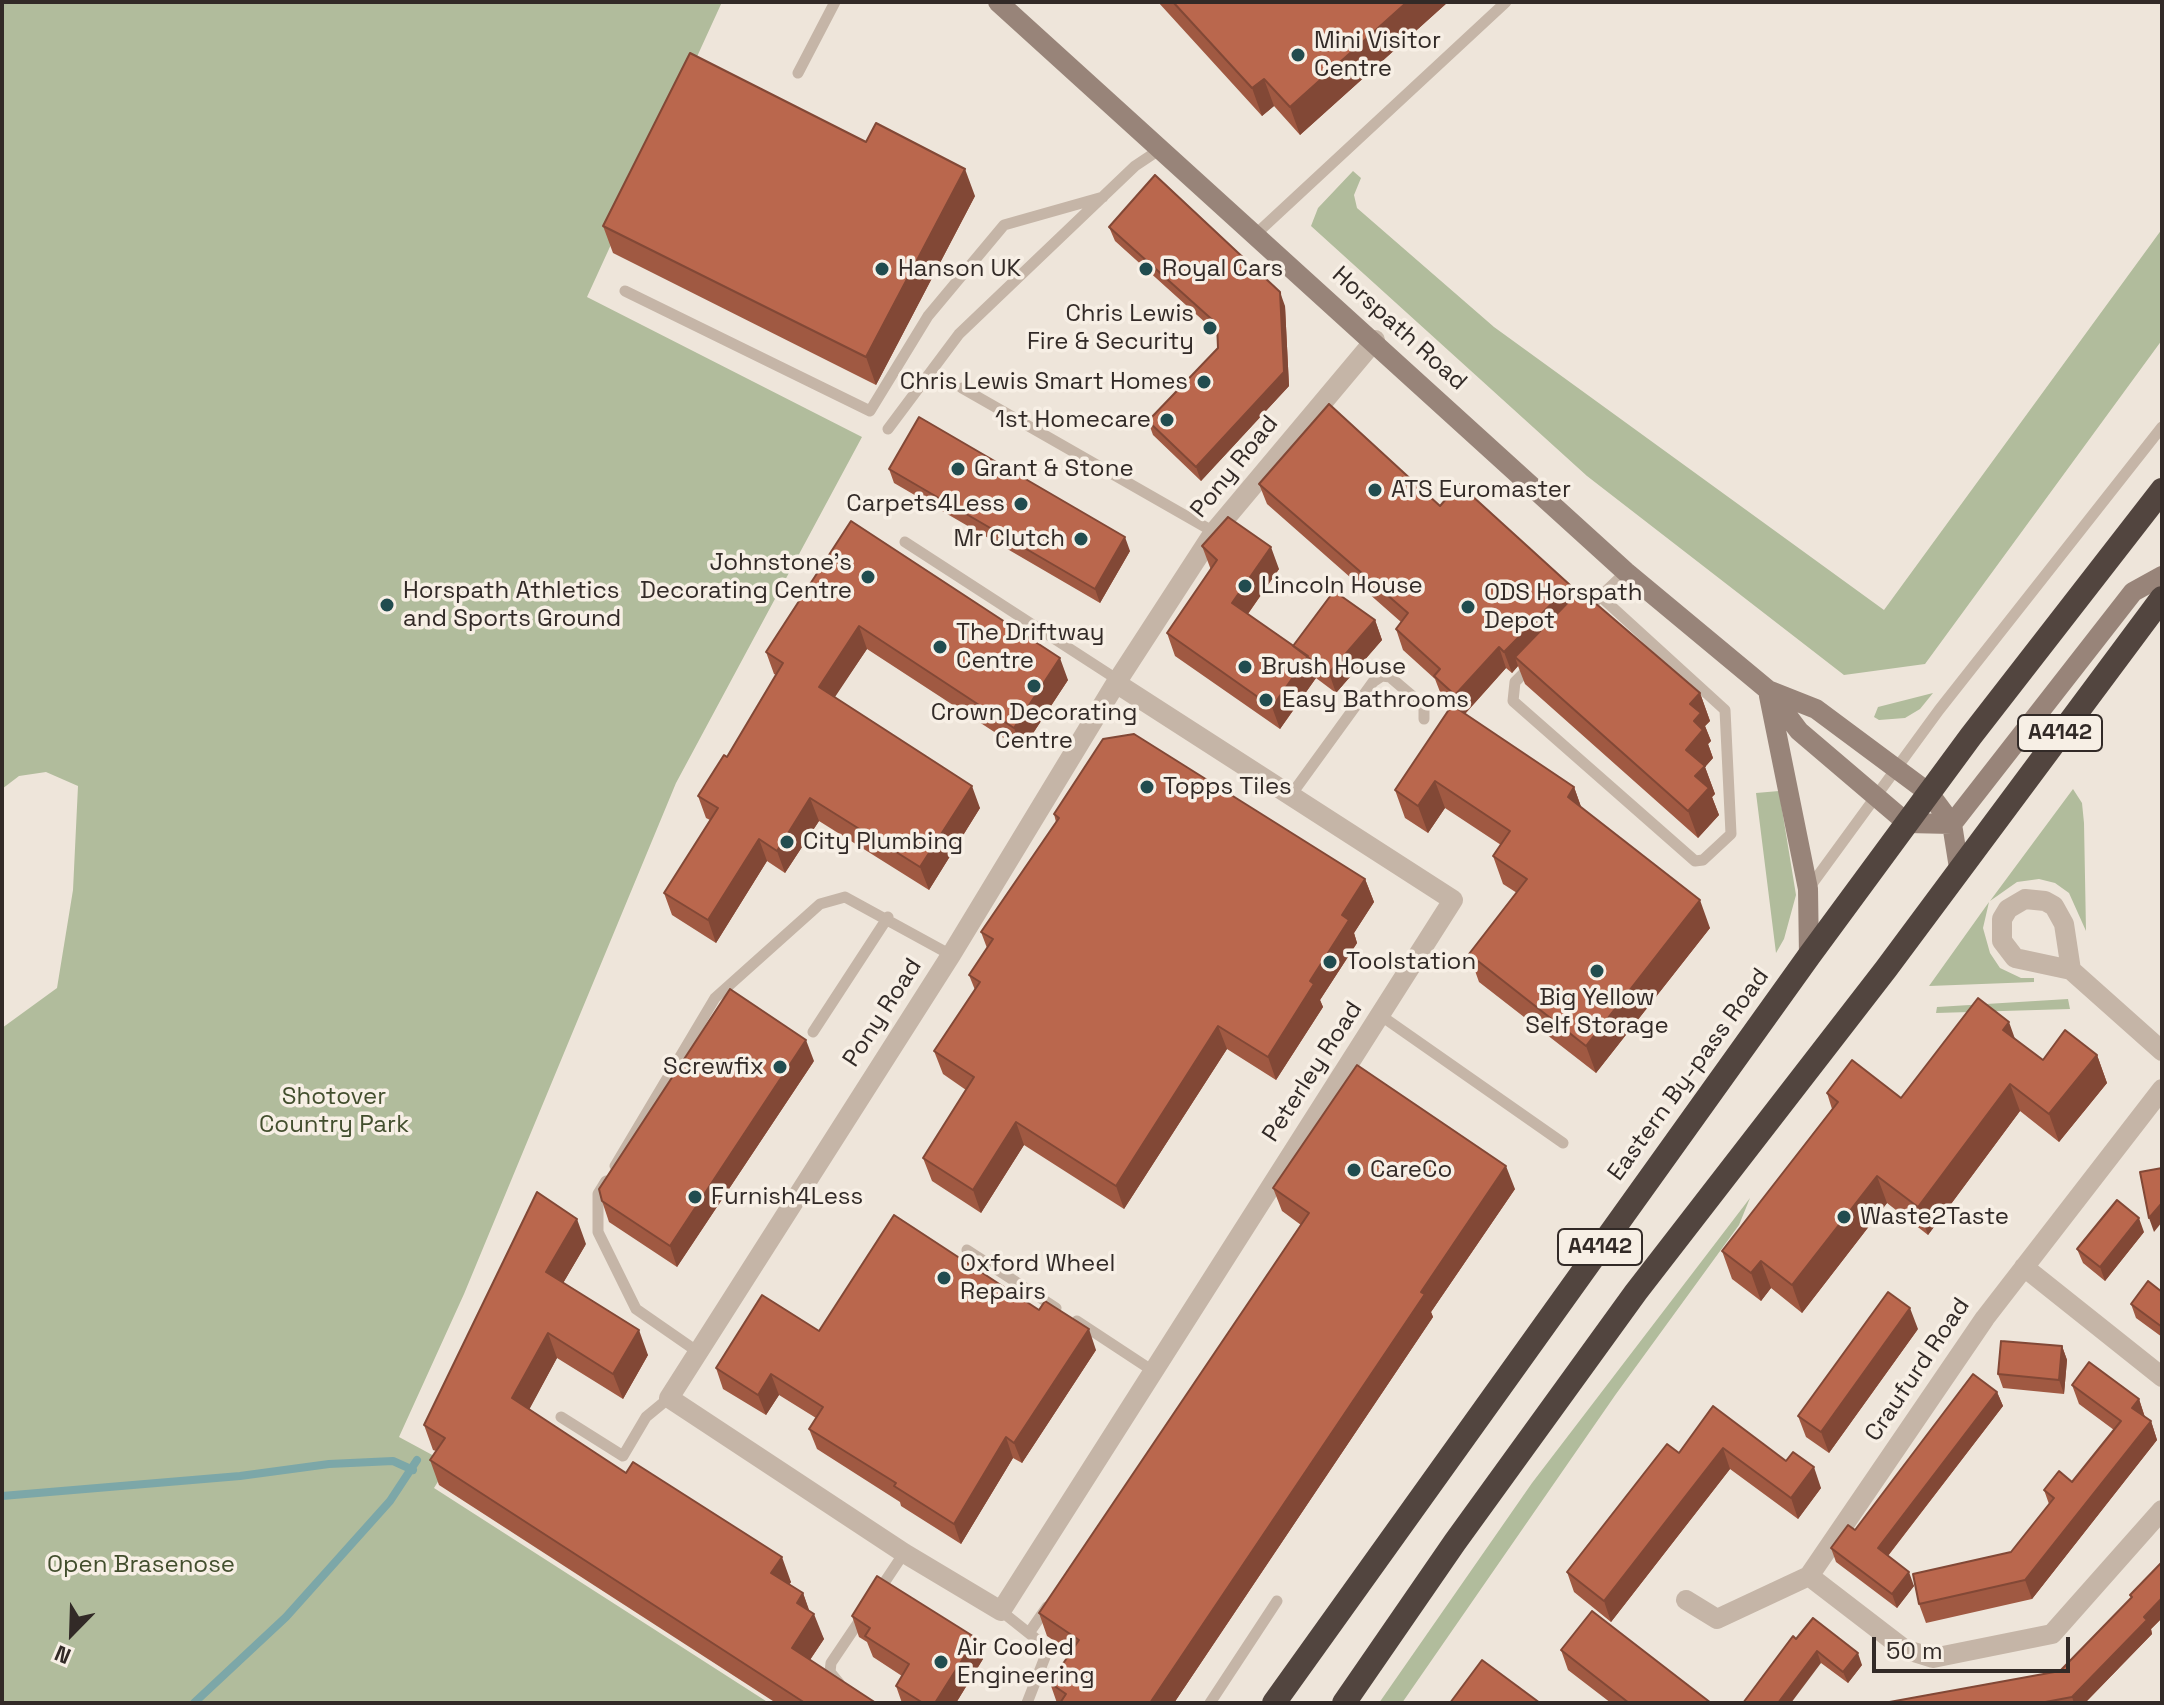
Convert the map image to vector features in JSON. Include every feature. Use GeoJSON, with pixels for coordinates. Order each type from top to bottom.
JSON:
{"type":"FeatureCollection","features":[{"type":"Feature","properties":{"kind":"highway","name":"Eastern By-pass Road"},"geometry":{"type":"LineString","coordinates":[[1274,1703],[1809,956],[1929,793],[2162,490]]}},
{"type":"Feature","properties":{"kind":"highway","name":"A4142"},"geometry":{"type":"LineString","coordinates":[[1344,1703],[1455,1542],[1636,1292],[1886,969],[2162,598]]}},
{"type":"Feature","properties":{"kind":"street","name":"Horspath Road"},"geometry":{"type":"LineString","coordinates":[[998,2],[1375,340],[1626,572],[1768,690],[1799,731],[1907,823]]}},
{"type":"Feature","properties":{"kind":"street","name":"Pony Road"},"geometry":{"type":"LineString","coordinates":[[669,1398],[951,955],[1117,682],[1214,532],[1375,340]]}},
{"type":"Feature","properties":{"kind":"street"},"geometry":{"type":"LineString","coordinates":[[1907,823],[1952,824],[2133,592],[2162,576]]}},
{"type":"Feature","properties":{"kind":"street","name":"Peterley Road"},"geometry":{"type":"LineString","coordinates":[[1001,1611],[1453,900],[1117,682]]}},
{"type":"Feature","properties":{"kind":"street","name":"Horspath Road"},"geometry":{"type":"LineString","coordinates":[[1768,690],[1816,709],[1929,793],[1952,824],[1959,868]]}},
{"type":"Feature","properties":{"kind":"street"},"geometry":{"type":"LineString","coordinates":[[1768,690],[1808,889],[1809,956]]}},
{"type":"Feature","properties":{"kind":"street"},"geometry":{"type":"LineString","coordinates":[[2071,970],[2162,1051]]}},
{"type":"Feature","properties":{"kind":"street","name":"Craufurd Road"},"geometry":{"type":"LineString","coordinates":[[1809,1576],[1985,1318],[2162,1089]]}},
{"type":"Feature","properties":{"kind":"street"},"geometry":{"type":"LineString","coordinates":[[2024,1267],[2162,1377]]}},
{"type":"Feature","properties":{"kind":"street"},"geometry":{"type":"LineString","coordinates":[[669,1398],[904,1553],[1001,1611]]}},
{"type":"Feature","properties":{"kind":"street"},"geometry":{"type":"LineString","coordinates":[[1686,1600],[1717,1619],[1809,1576],[1904,1649],[1933,1658],[2052,1634],[2162,1510]]}},
{"type":"Feature","properties":{"kind":"lane"},"geometry":{"type":"LineString","coordinates":[[798,73],[835,2]]}},
{"type":"Feature","properties":{"kind":"lane"},"geometry":{"type":"LineString","coordinates":[[1256,234],[1506,2]]}},
{"type":"Feature","properties":{"kind":"lane"},"geometry":{"type":"LineString","coordinates":[[888,429],[959,334],[1135,166],[1162,148]]}},
{"type":"Feature","properties":{"kind":"lane"},"geometry":{"type":"LineString","coordinates":[[625,291],[870,411],[928,316],[1004,225],[1103,197]]}},
{"type":"Feature","properties":{"kind":"lane"},"geometry":{"type":"LineString","coordinates":[[962,388],[1214,532]]}},
{"type":"Feature","properties":{"kind":"lane"},"geometry":{"type":"LineString","coordinates":[[1808,889],[1897,768],[2162,427]]}},
{"type":"Feature","properties":{"kind":"lane"},"geometry":{"type":"LineString","coordinates":[[905,542],[1117,682]]}},
{"type":"Feature","properties":{"kind":"lane"},"geometry":{"type":"LineString","coordinates":[[1579,618],[1626,572]]}},
{"type":"Feature","properties":{"kind":"lane"},"geometry":{"type":"LineString","coordinates":[[1536,661],[1515,682],[1513,701],[1695,861],[1703,860],[1731,834],[1725,710],[1600,596]]}},
{"type":"Feature","properties":{"kind":"lane"},"geometry":{"type":"LineString","coordinates":[[1291,795],[1373,682],[1382,676],[1390,677],[1424,706],[1424,719]]}},
{"type":"Feature","properties":{"kind":"lane"},"geometry":{"type":"LineString","coordinates":[[698,1352],[636,1309],[598,1232],[598,1194],[715,998],[820,904],[845,897],[888,917],[951,955]]}},
{"type":"Feature","properties":{"kind":"lane"},"geometry":{"type":"LineString","coordinates":[[813,1032],[888,917]]}},
{"type":"Feature","properties":{"kind":"lane"},"geometry":{"type":"LineString","coordinates":[[1380,1015],[1563,1143]]}},
{"type":"Feature","properties":{"kind":"lane"},"geometry":{"type":"LineString","coordinates":[[967,1250],[1153,1371]]}},
{"type":"Feature","properties":{"kind":"lane"},"geometry":{"type":"LineString","coordinates":[[561,1417],[623,1456],[646,1417],[669,1398]]}},
{"type":"Feature","properties":{"kind":"lane"},"geometry":{"type":"LineString","coordinates":[[846,1688],[830,1672],[831,1663],[904,1553]]}},
{"type":"Feature","properties":{"kind":"lane"},"geometry":{"type":"LineString","coordinates":[[1029,1633],[1054,1595]]}},
{"type":"Feature","properties":{"kind":"lane"},"geometry":{"type":"LineString","coordinates":[[1210,1703],[1277,1601]]}},
{"type":"Feature","properties":{"kind":"lane"},"geometry":{"type":"LineString","coordinates":[[1001,1611],[1047,1652],[1027,1703]]}},
{"type":"Feature","properties":{"kind":"green space"},"geometry":{"type":"Polygon","coordinates":[[[2,2],[722,2],[587,297],[862,437],[676,783],[464,1294],[399,1437],[449,1464],[434,1488],[769,1703],[2,1703],[2,1028],[57,988],[73,890],[78,786],[46,772],[19,776],[2,789],[2,2]]]}},
{"type":"Feature","properties":{"kind":"green space"},"geometry":{"type":"Polygon","coordinates":[[[1353,171],[1361,178],[1354,195],[1357,208],[1494,327],[1884,610],[2162,229],[2162,340],[1925,664],[1844,675],[1587,476],[1311,226],[1318,208],[1353,171]]]}},
{"type":"Feature","properties":{"kind":"green space"},"geometry":{"type":"Polygon","coordinates":[[[1933,693],[1920,709],[1905,718],[1879,720],[1874,717],[1878,707],[1933,693]]]}},
{"type":"Feature","properties":{"kind":"green space"},"geometry":{"type":"Polygon","coordinates":[[[2073,789],[2082,803],[2084,823],[2086,931],[2069,893],[2055,883],[2039,879],[2017,882],[1990,901],[2073,789]]]}},
{"type":"Feature","properties":{"kind":"green space"},"geometry":{"type":"Polygon","coordinates":[[[1779,791],[1796,895],[1784,939],[1776,953],[1756,793],[1779,791]]]}},
{"type":"Feature","properties":{"kind":"green space"},"geometry":{"type":"Polygon","coordinates":[[[1989,902],[1983,928],[1990,953],[2000,968],[2021,978],[2034,978],[2034,982],[1929,986],[1989,902]]]}},
{"type":"Feature","properties":{"kind":"green space"},"geometry":{"type":"Polygon","coordinates":[[[2068,999],[2070,1009],[1936,1013],[1937,1007],[2068,999]]]}},
{"type":"Feature","properties":{"kind":"green space"},"geometry":{"type":"Polygon","coordinates":[[[1750,1198],[1739,1225],[1616,1394],[1402,1703],[1379,1703],[1532,1483],[1750,1198]]]}},
{"type":"Feature","properties":{"kind":"building","name":"Mini Visitor Centre"},"geometry":{"type":"Polygon","coordinates":[[[1173,2],[1407,2],[1290,107],[1264,79],[1252,88],[1173,2]]]}},
{"type":"Feature","properties":{"kind":"building"},"geometry":{"type":"Polygon","coordinates":[[[690,53],[866,142],[876,123],[965,169],[866,357],[603,226],[690,53]]]}},
{"type":"Feature","properties":{"kind":"building"},"geometry":{"type":"Polygon","coordinates":[[[1155,175],[1280,292],[1284,372],[1196,467],[1148,421],[1218,348],[1217,324],[1109,227],[1155,175]]]}},
{"type":"Feature","properties":{"kind":"building"},"geometry":{"type":"Polygon","coordinates":[[[1329,404],[1440,506],[1459,484],[1570,585],[1504,652],[1499,647],[1455,695],[1434,676],[1440,669],[1396,629],[1408,613],[1259,484],[1329,404]]]}},
{"type":"Feature","properties":{"kind":"building"},"geometry":{"type":"Polygon","coordinates":[[[919,417],[1125,537],[1095,589],[889,469],[919,417]]]}},
{"type":"Feature","properties":{"kind":"building"},"geometry":{"type":"Polygon","coordinates":[[[1228,517],[1271,547],[1232,603],[1308,656],[1272,707],[1167,633],[1217,560],[1202,546],[1228,517]]]}},
{"type":"Feature","properties":{"kind":"building"},"geometry":{"type":"Polygon","coordinates":[[[851,521],[1060,658],[1014,728],[859,626],[819,687],[972,786],[920,867],[810,798],[777,851],[759,839],[708,920],[664,893],[718,808],[698,796],[724,755],[727,757],[783,663],[766,652],[851,521]]]}},
{"type":"Feature","properties":{"kind":"building"},"geometry":{"type":"Polygon","coordinates":[[[1580,590],[1700,693],[1690,704],[1701,713],[1694,721],[1703,730],[1686,750],[1705,766],[1695,776],[1709,788],[1688,811],[1515,657],[1580,590]]]}},
{"type":"Feature","properties":{"kind":"building"},"geometry":{"type":"Polygon","coordinates":[[[1334,591],[1375,620],[1329,673],[1293,646],[1334,591]]]}},
{"type":"Feature","properties":{"kind":"building"},"geometry":{"type":"Polygon","coordinates":[[[1452,705],[1574,787],[1568,797],[1700,900],[1586,1046],[1469,954],[1527,879],[1493,856],[1510,831],[1435,781],[1418,806],[1395,790],[1452,705]]]}},
{"type":"Feature","properties":{"kind":"building"},"geometry":{"type":"Polygon","coordinates":[[[1134,734],[1365,879],[1342,915],[1349,920],[1310,981],[1314,984],[1268,1057],[1218,1026],[1116,1186],[1016,1122],[973,1190],[923,1158],[974,1077],[934,1051],[980,982],[969,975],[993,939],[981,932],[1059,818],[1054,814],[1103,739],[1134,734]]]}},
{"type":"Feature","properties":{"kind":"building"},"geometry":{"type":"Polygon","coordinates":[[[730,989],[806,1040],[670,1246],[602,1201],[599,1189],[730,989]]]}},
{"type":"Feature","properties":{"kind":"building"},"geometry":{"type":"Polygon","coordinates":[[[1978,998],[2009,1022],[2003,1030],[2043,1060],[2065,1030],[2097,1055],[2049,1114],[2010,1084],[1918,1207],[1877,1176],[1792,1285],[1761,1261],[1751,1273],[1722,1251],[1838,1102],[1827,1093],[1852,1060],[1901,1098],[1978,998]]]}},
{"type":"Feature","properties":{"kind":"building"},"geometry":{"type":"Polygon","coordinates":[[[1357,1065],[1506,1166],[1421,1292],[1425,1294],[1150,1703],[1060,1703],[1066,1694],[1050,1683],[1079,1640],[1039,1613],[1309,1213],[1273,1188],[1357,1065]]]}},
{"type":"Feature","properties":{"kind":"building"},"geometry":{"type":"Polygon","coordinates":[[[2162,1168],[2162,1203],[2149,1218],[2140,1172],[2162,1168]]]}},
{"type":"Feature","properties":{"kind":"building"},"geometry":{"type":"Polygon","coordinates":[[[537,1192],[577,1219],[546,1272],[639,1330],[613,1374],[548,1333],[512,1398],[626,1473],[633,1462],[782,1557],[771,1573],[803,1593],[797,1603],[814,1614],[792,1648],[876,1703],[805,1703],[430,1460],[445,1438],[424,1425],[537,1192]]]}},
{"type":"Feature","properties":{"kind":"building"},"geometry":{"type":"Polygon","coordinates":[[[2117,1200],[2139,1218],[2100,1267],[2077,1249],[2117,1200]]]}},
{"type":"Feature","properties":{"kind":"building"},"geometry":{"type":"Polygon","coordinates":[[[894,1215],[1039,1310],[1045,1301],[1089,1329],[1014,1443],[1006,1437],[954,1524],[894,1486],[896,1483],[809,1429],[823,1407],[771,1374],[758,1395],[716,1368],[762,1295],[819,1331],[894,1215]]]}},
{"type":"Feature","properties":{"kind":"building"},"geometry":{"type":"Polygon","coordinates":[[[2148,1281],[2162,1292],[2162,1327],[2131,1304],[2148,1281]]]}},
{"type":"Feature","properties":{"kind":"building"},"geometry":{"type":"Polygon","coordinates":[[[1888,1292],[1910,1308],[1821,1432],[1798,1416],[1888,1292]]]}},
{"type":"Feature","properties":{"kind":"building"},"geometry":{"type":"Polygon","coordinates":[[[2001,1341],[2062,1346],[2059,1380],[1998,1374],[2001,1341]]]}},
{"type":"Feature","properties":{"kind":"building"},"geometry":{"type":"Polygon","coordinates":[[[2089,1362],[2139,1399],[2132,1408],[2151,1421],[2025,1580],[1919,1604],[1913,1574],[2011,1552],[2054,1498],[2044,1490],[2059,1471],[2072,1482],[2121,1421],[2072,1385],[2089,1362]]]}},
{"type":"Feature","properties":{"kind":"building"},"geometry":{"type":"Polygon","coordinates":[[[1973,1374],[1997,1392],[1878,1548],[1909,1572],[1892,1594],[1831,1548],[1848,1525],[1855,1530],[1973,1374]]]}},
{"type":"Feature","properties":{"kind":"building"},"geometry":{"type":"Polygon","coordinates":[[[1713,1406],[1786,1461],[1793,1452],[1814,1467],[1791,1498],[1723,1448],[1604,1601],[1567,1572],[1667,1444],[1679,1453],[1713,1406]]]}},
{"type":"Feature","properties":{"kind":"building"},"geometry":{"type":"Polygon","coordinates":[[[2162,1562],[2162,1598],[2144,1617],[2147,1620],[2072,1697],[2040,1703],[1884,1703],[2060,1671],[2162,1562]]]}},
{"type":"Feature","properties":{"kind":"building"},"geometry":{"type":"Polygon","coordinates":[[[877,1576],[976,1638],[935,1703],[923,1703],[896,1686],[909,1664],[865,1636],[870,1628],[852,1616],[877,1576]]]}},
{"type":"Feature","properties":{"kind":"building"},"geometry":{"type":"Polygon","coordinates":[[[1592,1611],[1711,1703],[1629,1703],[1561,1650],[1592,1611]]]}},
{"type":"Feature","properties":{"kind":"building"},"geometry":{"type":"Polygon","coordinates":[[[1813,1618],[1858,1653],[1843,1672],[1817,1651],[1778,1703],[1743,1703],[1793,1636],[1796,1639],[1813,1618]]]}},
{"type":"Feature","properties":{"kind":"building"},"geometry":{"type":"Polygon","coordinates":[[[1482,1660],[1540,1703],[1450,1703],[1482,1660]]]}},
{"type":"Feature","properties":{"kind":"waterway"},"geometry":{"type":"LineString","coordinates":[[194,1703],[286,1617],[390,1501],[417,1460]]}},
{"type":"Feature","properties":{"kind":"waterway"},"geometry":{"type":"LineString","coordinates":[[2,1496],[240,1476],[329,1464],[393,1461],[413,1470]]}},
{"type":"Feature","properties":{"kind":"place","name":"Mini Visitor Centre"},"geometry":{"type":"Point","coordinates":[1298,55]}},
{"type":"Feature","properties":{"kind":"place","name":"Hanson UK"},"geometry":{"type":"Point","coordinates":[882,269]}},
{"type":"Feature","properties":{"kind":"place","name":"Royal Cars"},"geometry":{"type":"Point","coordinates":[1146,269]}},
{"type":"Feature","properties":{"kind":"place","name":"Chris Lewis Fire & Security"},"geometry":{"type":"Point","coordinates":[1210,328]}},
{"type":"Feature","properties":{"kind":"place","name":"Chris Lewis Smart Homes"},"geometry":{"type":"Point","coordinates":[1204,382]}},
{"type":"Feature","properties":{"kind":"place","name":"1st Homecare"},"geometry":{"type":"Point","coordinates":[1167,420]}},
{"type":"Feature","properties":{"kind":"place","name":"Grant & Stone"},"geometry":{"type":"Point","coordinates":[958,469]}},
{"type":"Feature","properties":{"kind":"place","name":"ATS Euromaster"},"geometry":{"type":"Point","coordinates":[1375,490]}},
{"type":"Feature","properties":{"kind":"place","name":"Carpets4Less"},"geometry":{"type":"Point","coordinates":[1021,504]}},
{"type":"Feature","properties":{"kind":"place","name":"Mr Clutch"},"geometry":{"type":"Point","coordinates":[1081,539]}},
{"type":"Feature","properties":{"kind":"place","name":"Johnstone's Decorating Centre"},"geometry":{"type":"Point","coordinates":[868,577]}},
{"type":"Feature","properties":{"kind":"place","name":"Lincoln House"},"geometry":{"type":"Point","coordinates":[1245,586]}},
{"type":"Feature","properties":{"kind":"place","name":"Horspath Athletics and Sports Ground"},"geometry":{"type":"Point","coordinates":[387,605]}},
{"type":"Feature","properties":{"kind":"place","name":"ODS Horspath Depot"},"geometry":{"type":"Point","coordinates":[1468,607]}},
{"type":"Feature","properties":{"kind":"place","name":"The Driftway Centre"},"geometry":{"type":"Point","coordinates":[940,647]}},
{"type":"Feature","properties":{"kind":"place","name":"Brush House"},"geometry":{"type":"Point","coordinates":[1245,667]}},
{"type":"Feature","properties":{"kind":"place","name":"Crown Decorating Centre"},"geometry":{"type":"Point","coordinates":[1034,686]}},
{"type":"Feature","properties":{"kind":"place","name":"Easy Bathrooms"},"geometry":{"type":"Point","coordinates":[1266,700]}},
{"type":"Feature","properties":{"kind":"place","name":"Topps Tiles"},"geometry":{"type":"Point","coordinates":[1147,787]}},
{"type":"Feature","properties":{"kind":"place","name":"City Plumbing"},"geometry":{"type":"Point","coordinates":[787,842]}},
{"type":"Feature","properties":{"kind":"place","name":"Toolstation"},"geometry":{"type":"Point","coordinates":[1330,962]}},
{"type":"Feature","properties":{"kind":"place","name":"Big Yellow Self Storage"},"geometry":{"type":"Point","coordinates":[1597,971]}},
{"type":"Feature","properties":{"kind":"place","name":"Screwfix"},"geometry":{"type":"Point","coordinates":[780,1067]}},
{"type":"Feature","properties":{"kind":"place","name":"CareCo"},"geometry":{"type":"Point","coordinates":[1354,1170]}},
{"type":"Feature","properties":{"kind":"place","name":"Furnish4Less"},"geometry":{"type":"Point","coordinates":[695,1197]}},
{"type":"Feature","properties":{"kind":"place","name":"Waste2Taste"},"geometry":{"type":"Point","coordinates":[1844,1217]}},
{"type":"Feature","properties":{"kind":"place","name":"Oxford Wheel Repairs"},"geometry":{"type":"Point","coordinates":[944,1278]}},
{"type":"Feature","properties":{"kind":"place","name":"Air Cooled Engineering"},"geometry":{"type":"Point","coordinates":[941,1662]}},
{"type":"Feature","properties":{"kind":"park label","name":"Shotover Country Park"},"geometry":{"type":"Point","coordinates":[334,1111]}},
{"type":"Feature","properties":{"kind":"park label","name":"Open Brasenose"},"geometry":{"type":"Point","coordinates":[141,1565]}}]}
